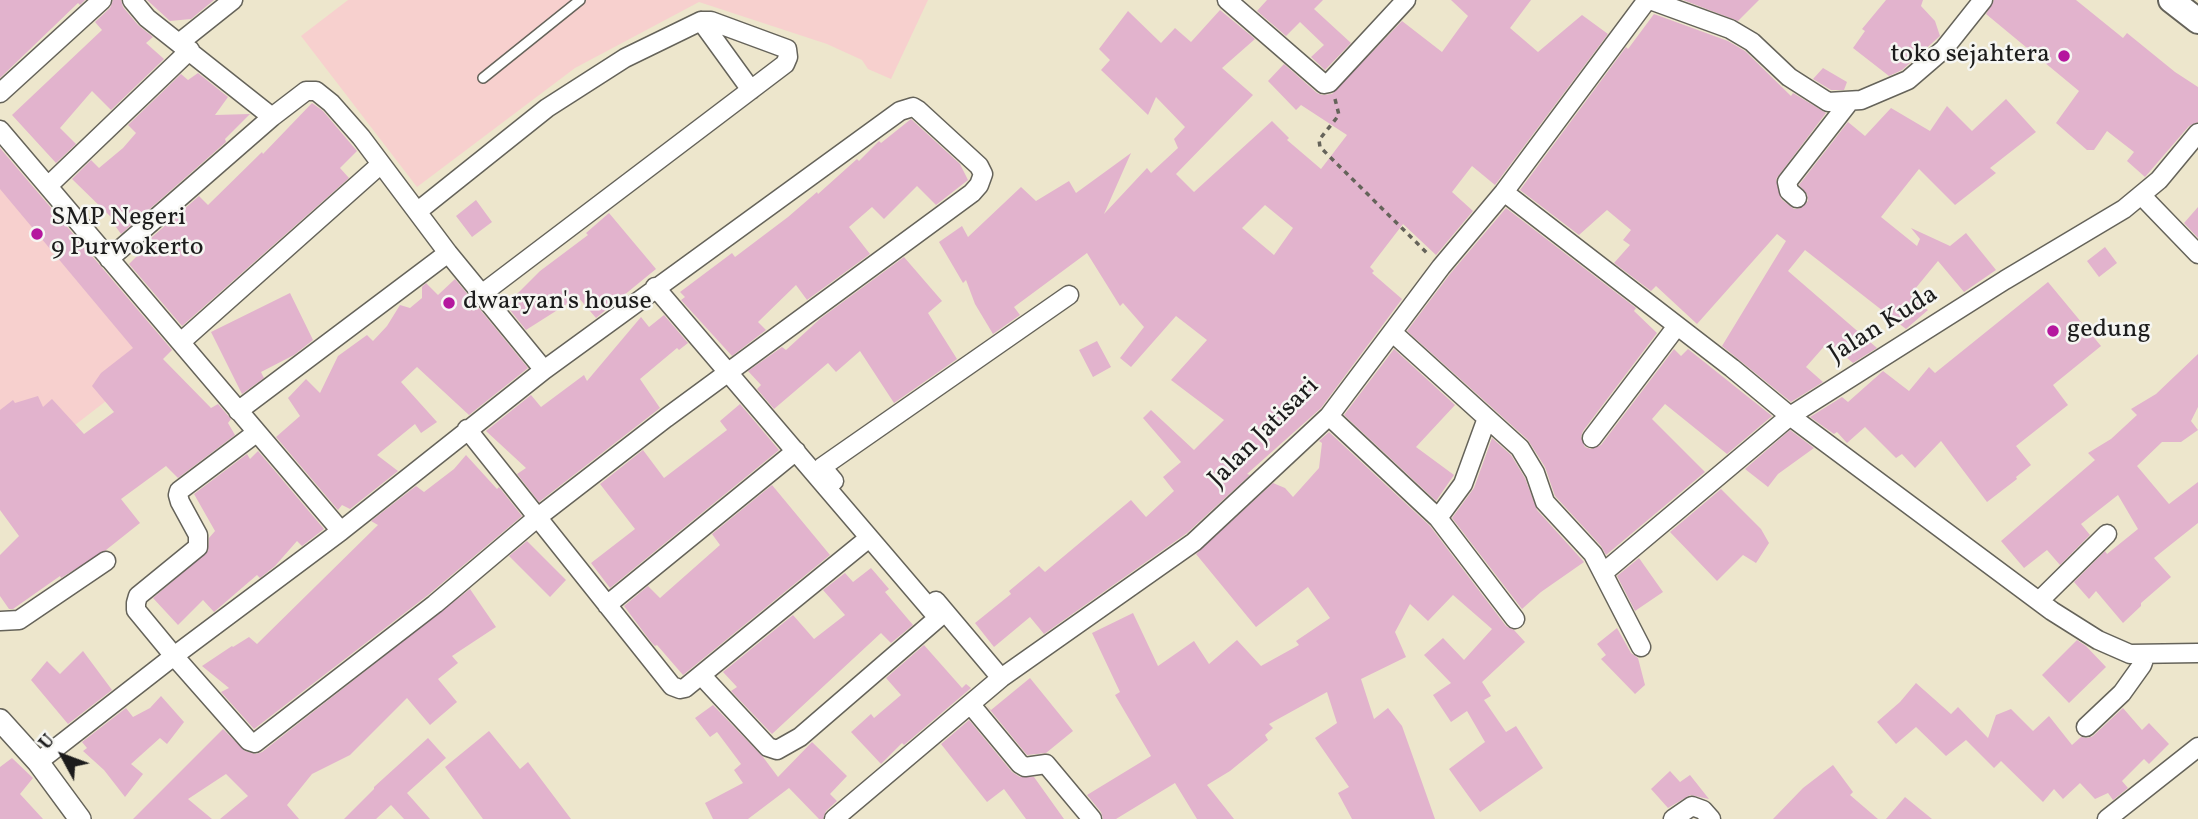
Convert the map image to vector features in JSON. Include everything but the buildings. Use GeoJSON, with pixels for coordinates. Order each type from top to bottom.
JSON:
{"type":"FeatureCollection","features":[{"type":"Feature","properties":{"kind":"main road"},"geometry":{"type":"LineString","coordinates":[[2171,0],[2198,21]]}},
{"type":"Feature","properties":{"kind":"street"},"geometry":{"type":"LineString","coordinates":[[0,93],[102,0]]}},
{"type":"Feature","properties":{"kind":"street"},"geometry":{"type":"LineString","coordinates":[[132,0],[147,18],[272,117]]}},
{"type":"Feature","properties":{"kind":"street"},"geometry":{"type":"LineString","coordinates":[[48,186],[233,0]]}},
{"type":"Feature","properties":{"kind":"street"},"geometry":{"type":"LineString","coordinates":[[1227,0],[1324,84],[1329,83],[1406,0]]}},
{"type":"Feature","properties":{"kind":"street"},"geometry":{"type":"LineString","coordinates":[[1648,0],[1730,29],[1752,42],[1789,77],[1828,102],[1861,100],[1908,80],[1944,49],[1983,0]]}},
{"type":"Feature","properties":{"kind":"street","name":"Jalan Jatisari"},"geometry":{"type":"LineString","coordinates":[[834,819],[1001,678],[1194,542],[1329,416],[1441,267],[1504,192],[1648,0]]}},
{"type":"Feature","properties":{"kind":"street"},"geometry":{"type":"LineString","coordinates":[[701,21],[751,90]]}},
{"type":"Feature","properties":{"kind":"street"},"geometry":{"type":"LineString","coordinates":[[418,211],[547,108],[625,58],[701,21],[711,21],[787,49],[785,64],[483,293]]}},
{"type":"Feature","properties":{"kind":"street"},"geometry":{"type":"LineString","coordinates":[[109,259],[272,117],[306,91],[316,92],[338,112],[381,164],[448,253],[544,370]]}},
{"type":"Feature","properties":{"kind":"street"},"geometry":{"type":"LineString","coordinates":[[1797,198],[1789,191],[1787,182],[1850,101]]}},
{"type":"Feature","properties":{"kind":"street"},"geometry":{"type":"LineString","coordinates":[[38,762],[174,656],[341,531],[544,370],[655,287],[907,108],[918,110],[979,166],[983,174],[982,180],[972,193],[666,418],[258,742],[249,741],[174,656],[136,610],[138,596],[198,547],[198,535],[180,502],[179,491],[256,433]]}},
{"type":"Feature","properties":{"kind":"street"},"geometry":{"type":"LineString","coordinates":[[0,130],[341,531]]}},
{"type":"Feature","properties":{"kind":"street","name":"Jalan Kuda"},"geometry":{"type":"LineString","coordinates":[[1603,573],[1790,416],[2124,209],[2159,180],[2198,133]]}},
{"type":"Feature","properties":{"kind":"street"},"geometry":{"type":"LineString","coordinates":[[182,341],[381,164]]}},
{"type":"Feature","properties":{"kind":"street"},"geometry":{"type":"LineString","coordinates":[[1504,192],[1790,416],[2039,601],[2098,640],[2130,654],[2198,653]]}},
{"type":"Feature","properties":{"kind":"street"},"geometry":{"type":"LineString","coordinates":[[2141,195],[2198,254]]}},
{"type":"Feature","properties":{"kind":"street"},"geometry":{"type":"LineString","coordinates":[[238,411],[448,253]]}},
{"type":"Feature","properties":{"kind":"street"},"geometry":{"type":"LineString","coordinates":[[655,287],[938,618],[800,737],[777,750],[768,747],[701,674]]}},
{"type":"Feature","properties":{"kind":"street"},"geometry":{"type":"LineString","coordinates":[[1001,678],[822,467],[1069,295]]}},
{"type":"Feature","properties":{"kind":"street"},"geometry":{"type":"LineString","coordinates":[[1592,438],[1677,326]]}},
{"type":"Feature","properties":{"kind":"street"},"geometry":{"type":"LineString","coordinates":[[1392,332],[1520,448],[1535,473],[1545,502],[1593,554],[1641,647]]}},
{"type":"Feature","properties":{"kind":"street"},"geometry":{"type":"LineString","coordinates":[[1329,416],[1438,518],[1515,619]]}},
{"type":"Feature","properties":{"kind":"street"},"geometry":{"type":"LineString","coordinates":[[1438,518],[1462,484],[1487,418]]}},
{"type":"Feature","properties":{"kind":"street"},"geometry":{"type":"LineString","coordinates":[[467,429],[672,686],[680,689],[685,688],[869,538]]}},
{"type":"Feature","properties":{"kind":"street"},"geometry":{"type":"LineString","coordinates":[[607,605],[796,452]]}},
{"type":"Feature","properties":{"kind":"street"},"geometry":{"type":"LineString","coordinates":[[2039,601],[2107,534]]}},
{"type":"Feature","properties":{"kind":"street"},"geometry":{"type":"LineString","coordinates":[[0,621],[19,620],[106,561]]}},
{"type":"Feature","properties":{"kind":"street"},"geometry":{"type":"LineString","coordinates":[[2085,727],[2122,693],[2142,665],[2146,654]]}},
{"type":"Feature","properties":{"kind":"street"},"geometry":{"type":"LineString","coordinates":[[971,705],[1020,764],[1025,767],[1046,764],[1092,819]]}},
{"type":"Feature","properties":{"kind":"street"},"geometry":{"type":"LineString","coordinates":[[0,720],[38,762],[80,819]]}},
{"type":"Feature","properties":{"kind":"street"},"geometry":{"type":"LineString","coordinates":[[2108,819],[2198,747]]}},
{"type":"Feature","properties":{"kind":"street"},"geometry":{"type":"LineString","coordinates":[[1673,819],[1692,806],[1703,810],[1711,819]]}},
{"type":"Feature","properties":{"kind":"lane"},"geometry":{"type":"LineString","coordinates":[[483,78],[580,0]]}},
{"type":"Feature","properties":{"kind":"path"},"geometry":{"type":"LineString","coordinates":[[1337,119],[1319,140],[1320,147],[1441,267]]}},
{"type":"Feature","properties":{"kind":"shaded area"},"geometry":{"type":"Polygon","coordinates":[[[348,0],[928,0],[891,79],[868,69],[862,60],[827,44],[699,2],[575,68],[417,187],[301,36],[348,0]]]}},
{"type":"Feature","properties":{"kind":"shaded area","name":"SMP Negeri 9 Purwokerto"},"geometry":{"type":"Polygon","coordinates":[[[0,148],[172,350],[0,483],[0,148]]]}},
{"type":"Feature","properties":{"kind":"place","name":"toko sejahtera"},"geometry":{"type":"Point","coordinates":[2064,56]}},
{"type":"Feature","properties":{"kind":"place","name":"SMP Negeri 9 Purwokerto"},"geometry":{"type":"Point","coordinates":[37,234]}},
{"type":"Feature","properties":{"kind":"place","name":"dwaryan's house"},"geometry":{"type":"Point","coordinates":[449,303]}},
{"type":"Feature","properties":{"kind":"place","name":"gedung"},"geometry":{"type":"Point","coordinates":[2053,331]}}]}
